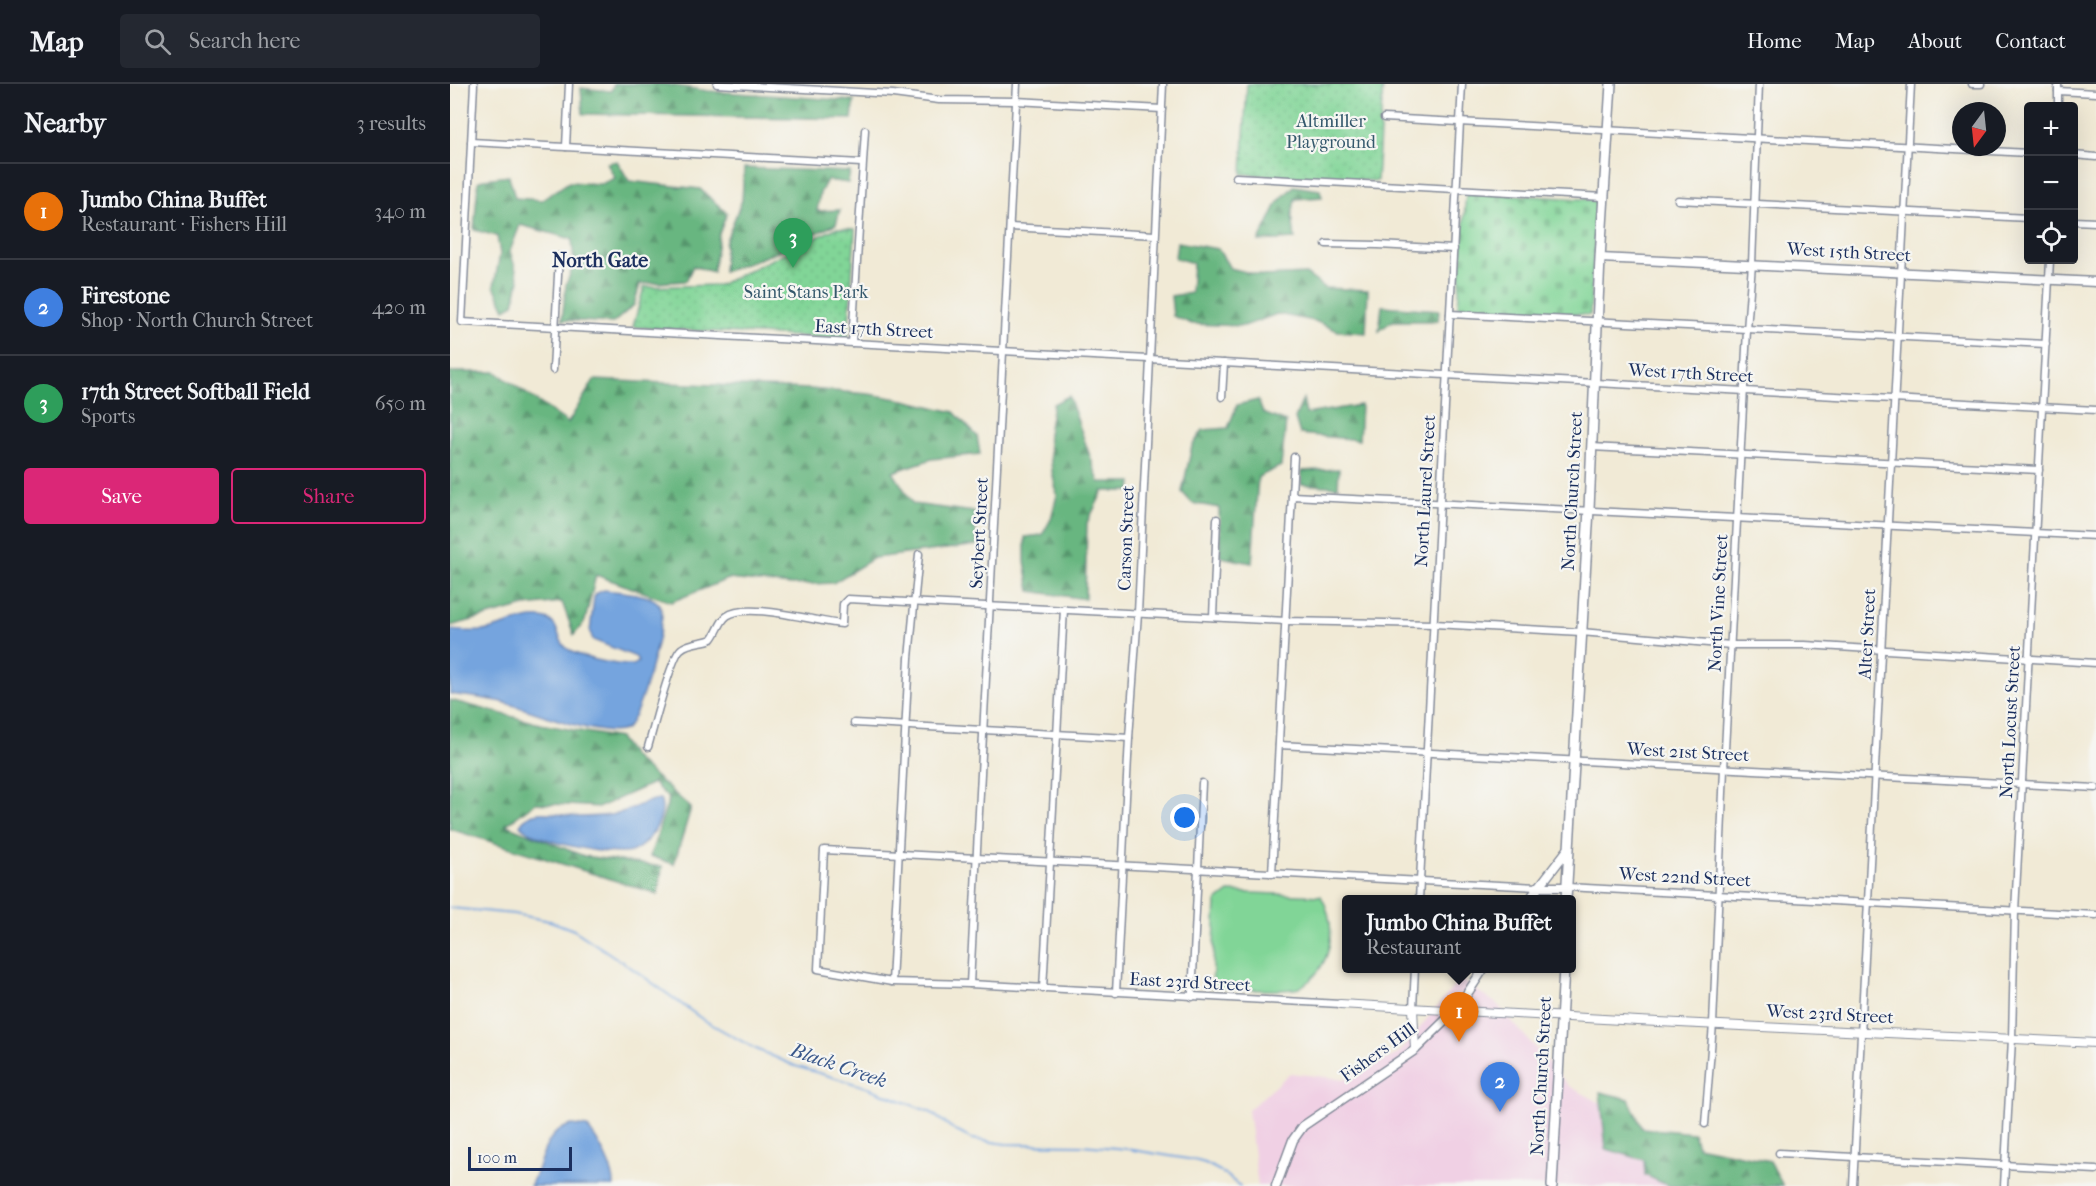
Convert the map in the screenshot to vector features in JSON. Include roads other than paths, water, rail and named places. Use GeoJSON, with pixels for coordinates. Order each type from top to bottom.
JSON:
{"type":"FeatureCollection","features":[{"type":"Feature","properties":{"kind":"main road","name":"North Church Street"},"geometry":{"type":"LineString","coordinates":[[1566,895],[1611,84]]}},
{"type":"Feature","properties":{"kind":"main road","name":"West 15th Street"},"geometry":{"type":"LineString","coordinates":[[1600,258],[2096,282]]}},
{"type":"Feature","properties":{"kind":"main road"},"geometry":{"type":"LineString","coordinates":[[1532,895],[1569,848]]}},
{"type":"Feature","properties":{"kind":"main road","name":"West 22nd Street"},"geometry":{"type":"LineString","coordinates":[[1537,887],[1567,887]]}},
{"type":"Feature","properties":{"kind":"main road","name":"Fishers Hill"},"geometry":{"type":"LineString","coordinates":[[1276,1186],[1293,1140],[1303,1126],[1415,1050],[1457,1009],[1481,973]]}},
{"type":"Feature","properties":{"kind":"main road","name":"North Church Street"},"geometry":{"type":"LineString","coordinates":[[1552,1186],[1564,973]]}},
{"type":"Feature","properties":{"kind":"street"},"geometry":{"type":"LineString","coordinates":[[474,84],[471,142],[861,163]]}},
{"type":"Feature","properties":{"kind":"street"},"geometry":{"type":"LineString","coordinates":[[566,147],[569,84]]}},
{"type":"Feature","properties":{"kind":"street"},"geometry":{"type":"LineString","coordinates":[[717,84],[939,100],[1016,101],[1162,109]]}},
{"type":"Feature","properties":{"kind":"street"},"geometry":{"type":"LineString","coordinates":[[866,93],[867,84]]}},
{"type":"Feature","properties":{"kind":"street","name":"Seybert Street"},"geometry":{"type":"LineString","coordinates":[[970,984],[1017,84]]}},
{"type":"Feature","properties":{"kind":"street","name":"Carson Street"},"geometry":{"type":"LineString","coordinates":[[1116,993],[1138,613],[1163,84]]}},
{"type":"Feature","properties":{"kind":"street","name":"North Laurel Street"},"geometry":{"type":"LineString","coordinates":[[1419,895],[1462,84]]}},
{"type":"Feature","properties":{"kind":"street","name":"North Vine Street"},"geometry":{"type":"LineString","coordinates":[[1705,1124],[1713,1024],[1760,84]]}},
{"type":"Feature","properties":{"kind":"street","name":"Alter Street"},"geometry":{"type":"LineString","coordinates":[[1853,1186],[1911,84]]}},
{"type":"Feature","properties":{"kind":"street"},"geometry":{"type":"LineString","coordinates":[[1972,84],[1981,84]]}},
{"type":"Feature","properties":{"kind":"street"},"geometry":{"type":"LineString","coordinates":[[2058,88],[2096,93]]}},
{"type":"Feature","properties":{"kind":"street"},"geometry":{"type":"LineString","coordinates":[[1384,118],[2024,153]]}},
{"type":"Feature","properties":{"kind":"street"},"geometry":{"type":"LineString","coordinates":[[852,343],[861,163],[865,130]]}},
{"type":"Feature","properties":{"kind":"street","name":"East 17th Street"},"geometry":{"type":"LineString","coordinates":[[471,142],[462,322],[1285,366]]}},
{"type":"Feature","properties":{"kind":"street"},"geometry":{"type":"LineString","coordinates":[[2078,155],[2096,157]]}},
{"type":"Feature","properties":{"kind":"street"},"geometry":{"type":"LineString","coordinates":[[1236,177],[1604,196]]}},
{"type":"Feature","properties":{"kind":"street"},"geometry":{"type":"LineString","coordinates":[[1678,200],[2024,218]]}},
{"type":"Feature","properties":{"kind":"street"},"geometry":{"type":"LineString","coordinates":[[2078,221],[2096,222]]}},
{"type":"Feature","properties":{"kind":"street"},"geometry":{"type":"LineString","coordinates":[[1010,227],[1155,235]]}},
{"type":"Feature","properties":{"kind":"street"},"geometry":{"type":"LineString","coordinates":[[1326,244],[1454,249]]}},
{"type":"Feature","properties":{"kind":"street"},"geometry":{"type":"LineString","coordinates":[[553,370],[559,256]]}},
{"type":"Feature","properties":{"kind":"street","name":"North Locust Street"},"geometry":{"type":"LineString","coordinates":[[2004,1186],[2012,1039],[2015,911],[2050,264]]}},
{"type":"Feature","properties":{"kind":"street"},"geometry":{"type":"LineString","coordinates":[[1450,314],[2046,344]]}},
{"type":"Feature","properties":{"kind":"street"},"geometry":{"type":"LineString","coordinates":[[1222,397],[1224,363]]}},
{"type":"Feature","properties":{"kind":"street","name":"West 17th Street"},"geometry":{"type":"LineString","coordinates":[[1285,366],[2096,410]]}},
{"type":"Feature","properties":{"kind":"street"},"geometry":{"type":"LineString","coordinates":[[1591,447],[2040,470]]}},
{"type":"Feature","properties":{"kind":"street"},"geometry":{"type":"LineString","coordinates":[[1272,874],[1294,457]]}},
{"type":"Feature","properties":{"kind":"street"},"geometry":{"type":"LineString","coordinates":[[1292,496],[2096,536]]}},
{"type":"Feature","properties":{"kind":"street"},"geometry":{"type":"LineString","coordinates":[[1213,617],[1217,519]]}},
{"type":"Feature","properties":{"kind":"street"},"geometry":{"type":"LineString","coordinates":[[892,982],[909,658],[919,554]]}},
{"type":"Feature","properties":{"kind":"street"},"geometry":{"type":"LineString","coordinates":[[648,747],[672,663],[680,650],[690,644],[712,639],[723,619],[740,611],[783,614],[842,624],[843,604],[848,598],[1286,621],[1434,624],[1581,632],[1731,645],[1805,645],[2096,663]]}},
{"type":"Feature","properties":{"kind":"street"},"geometry":{"type":"LineString","coordinates":[[1043,989],[1064,609]]}},
{"type":"Feature","properties":{"kind":"street"},"geometry":{"type":"LineString","coordinates":[[854,723],[1129,738]]}},
{"type":"Feature","properties":{"kind":"street","name":"West 21st Street"},"geometry":{"type":"LineString","coordinates":[[1279,745],[2096,788]]}},
{"type":"Feature","properties":{"kind":"street"},"geometry":{"type":"LineString","coordinates":[[1192,997],[1202,783]]}},
{"type":"Feature","properties":{"kind":"street","name":"East 23rd Street"},"geometry":{"type":"LineString","coordinates":[[899,854],[824,850],[818,969],[892,982],[970,984],[1562,1016]]}},
{"type":"Feature","properties":{"kind":"street","name":"West 22nd Street"},"geometry":{"type":"LineString","coordinates":[[899,854],[1537,887]]}},
{"type":"Feature","properties":{"kind":"street","name":"West 22nd Street"},"geometry":{"type":"LineString","coordinates":[[1567,887],[2096,915]]}},
{"type":"Feature","properties":{"kind":"street"},"geometry":{"type":"LineString","coordinates":[[1415,973],[1413,1008],[1415,1050]]}},
{"type":"Feature","properties":{"kind":"street","name":"West 23rd Street"},"geometry":{"type":"LineString","coordinates":[[1562,1016],[2096,1043]]}},
{"type":"Feature","properties":{"kind":"street"},"geometry":{"type":"LineString","coordinates":[[1779,1153],[2096,1170]]}},
{"type":"Feature","properties":{"kind":"water"},"geometry":{"type":"Polygon","coordinates":[[[604,590],[632,593],[653,599],[662,612],[658,639],[643,695],[630,724],[624,730],[600,731],[502,702],[450,694],[450,630],[482,631],[531,618],[546,619],[553,623],[563,644],[575,653],[617,664],[633,665],[638,662],[636,657],[593,640],[590,632],[594,597],[604,590]]]}},
{"type":"Feature","properties":{"kind":"water"},"geometry":{"type":"Polygon","coordinates":[[[660,799],[661,815],[655,830],[642,846],[631,852],[591,850],[555,842],[527,831],[520,825],[531,815],[538,813],[579,817],[603,816],[620,813],[660,799]]]}},
{"type":"Feature","properties":{"kind":"water"},"geometry":{"type":"Polygon","coordinates":[[[572,1125],[587,1127],[591,1132],[609,1164],[614,1186],[530,1186],[549,1141],[562,1128],[572,1125]]]}},
{"type":"Feature","properties":{"kind":"waterway","name":"Black Creek"},"geometry":{"type":"LineString","coordinates":[[450,908],[514,914],[550,921],[574,930],[702,1019],[754,1048],[795,1066],[866,1087],[930,1112],[956,1131],[972,1139],[1006,1144],[1082,1145],[1127,1149],[1194,1160],[1220,1171],[1240,1186]]}},
{"type":"Feature","properties":{"kind":"place","name":"17th Street Softball Field"},"geometry":{"type":"Point","coordinates":[793,268]}},
{"type":"Feature","properties":{"kind":"place","name":"Jumbo China Buffet"},"geometry":{"type":"Point","coordinates":[1459,1042]}},
{"type":"Feature","properties":{"kind":"place","name":"Firestone"},"geometry":{"type":"Point","coordinates":[1500,1112]}},
{"type":"Feature","properties":{"kind":"district","name":"North Gate"},"geometry":{"type":"Point","coordinates":[600,260]}},
{"type":"Feature","properties":{"kind":"park label","name":"Altmiller Playground"},"geometry":{"type":"Point","coordinates":[1331,131]}},
{"type":"Feature","properties":{"kind":"park label","name":"Saint Stans Park"},"geometry":{"type":"Point","coordinates":[806,292]}}]}
